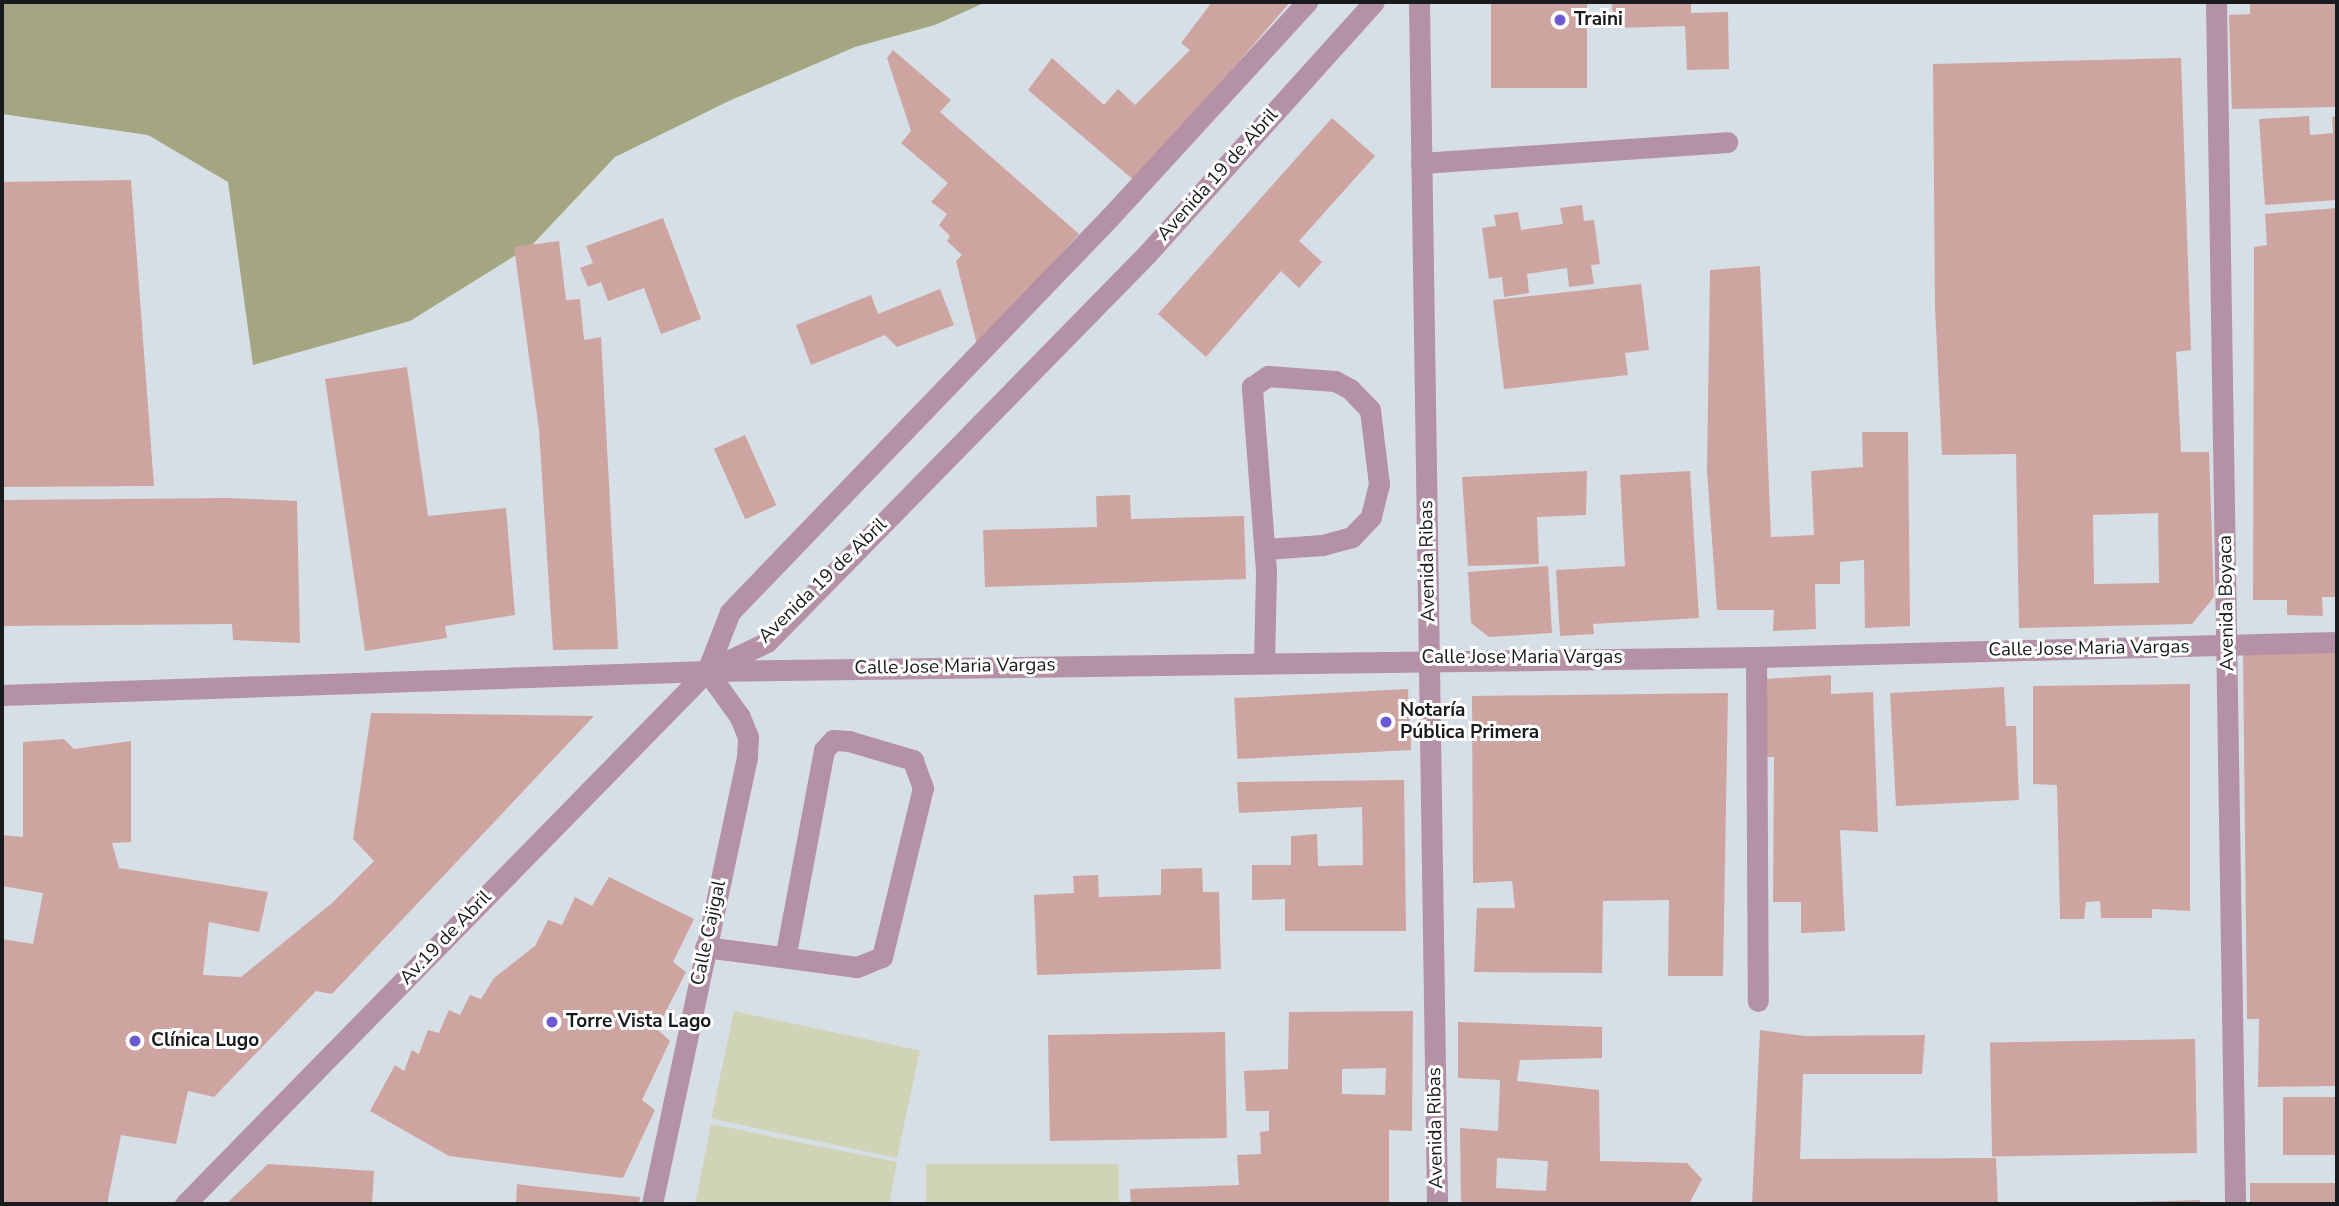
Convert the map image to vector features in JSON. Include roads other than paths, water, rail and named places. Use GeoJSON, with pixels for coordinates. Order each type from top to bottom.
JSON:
{"type":"FeatureCollection","features":[{"type":"Feature","properties":{"kind":"street"},"geometry":{"type":"LineString","coordinates":[[707,671],[730,612],[1110,218],[1307,2]]}},
{"type":"Feature","properties":{"kind":"street","name":"Avenida 19 de Abril"},"geometry":{"type":"LineString","coordinates":[[707,671],[767,642],[1147,254],[1374,2]]}},
{"type":"Feature","properties":{"kind":"street","name":"Avenida Ribas"},"geometry":{"type":"LineString","coordinates":[[1419,2],[1437,1204]]}},
{"type":"Feature","properties":{"kind":"street","name":"Avenida Boyaca"},"geometry":{"type":"LineString","coordinates":[[2216,2],[2235,1204]]}},
{"type":"Feature","properties":{"kind":"street"},"geometry":{"type":"LineString","coordinates":[[1421,163],[1727,142]]}},
{"type":"Feature","properties":{"kind":"street"},"geometry":{"type":"LineString","coordinates":[[1264,662],[1265,549],[1252,387],[1268,376],[1335,381],[1350,389],[1370,410],[1380,484],[1371,517],[1352,537],[1322,545],[1265,549]]}},
{"type":"Feature","properties":{"kind":"street","name":"Calle Jose Maria Vargas"},"geometry":{"type":"LineString","coordinates":[[2,695],[707,671],[1430,659],[1756,657],[2337,642]]}},
{"type":"Feature","properties":{"kind":"street"},"geometry":{"type":"LineString","coordinates":[[1756,657],[1758,1002]]}},
{"type":"Feature","properties":{"kind":"street","name":"Calle Cajigal"},"geometry":{"type":"LineString","coordinates":[[652,1204],[748,737],[740,717],[707,671]]}},
{"type":"Feature","properties":{"kind":"street","name":"Av.19 de Abril"},"geometry":{"type":"LineString","coordinates":[[185,1204],[707,671]]}},
{"type":"Feature","properties":{"kind":"street"},"geometry":{"type":"LineString","coordinates":[[705,947],[786,954],[857,967],[882,957],[923,788],[913,761],[849,741],[833,740],[824,750],[786,954]]}},
{"type":"Feature","properties":{"kind":"place","name":"Traini"},"geometry":{"type":"Point","coordinates":[1560,20]}},
{"type":"Feature","properties":{"kind":"place","name":"Notaría Pública Primera"},"geometry":{"type":"Point","coordinates":[1386,722]}},
{"type":"Feature","properties":{"kind":"place","name":"Torre Vista Lago"},"geometry":{"type":"Point","coordinates":[552,1022]}},
{"type":"Feature","properties":{"kind":"place","name":"Clínica Lugo"},"geometry":{"type":"Point","coordinates":[135,1041]}}]}
